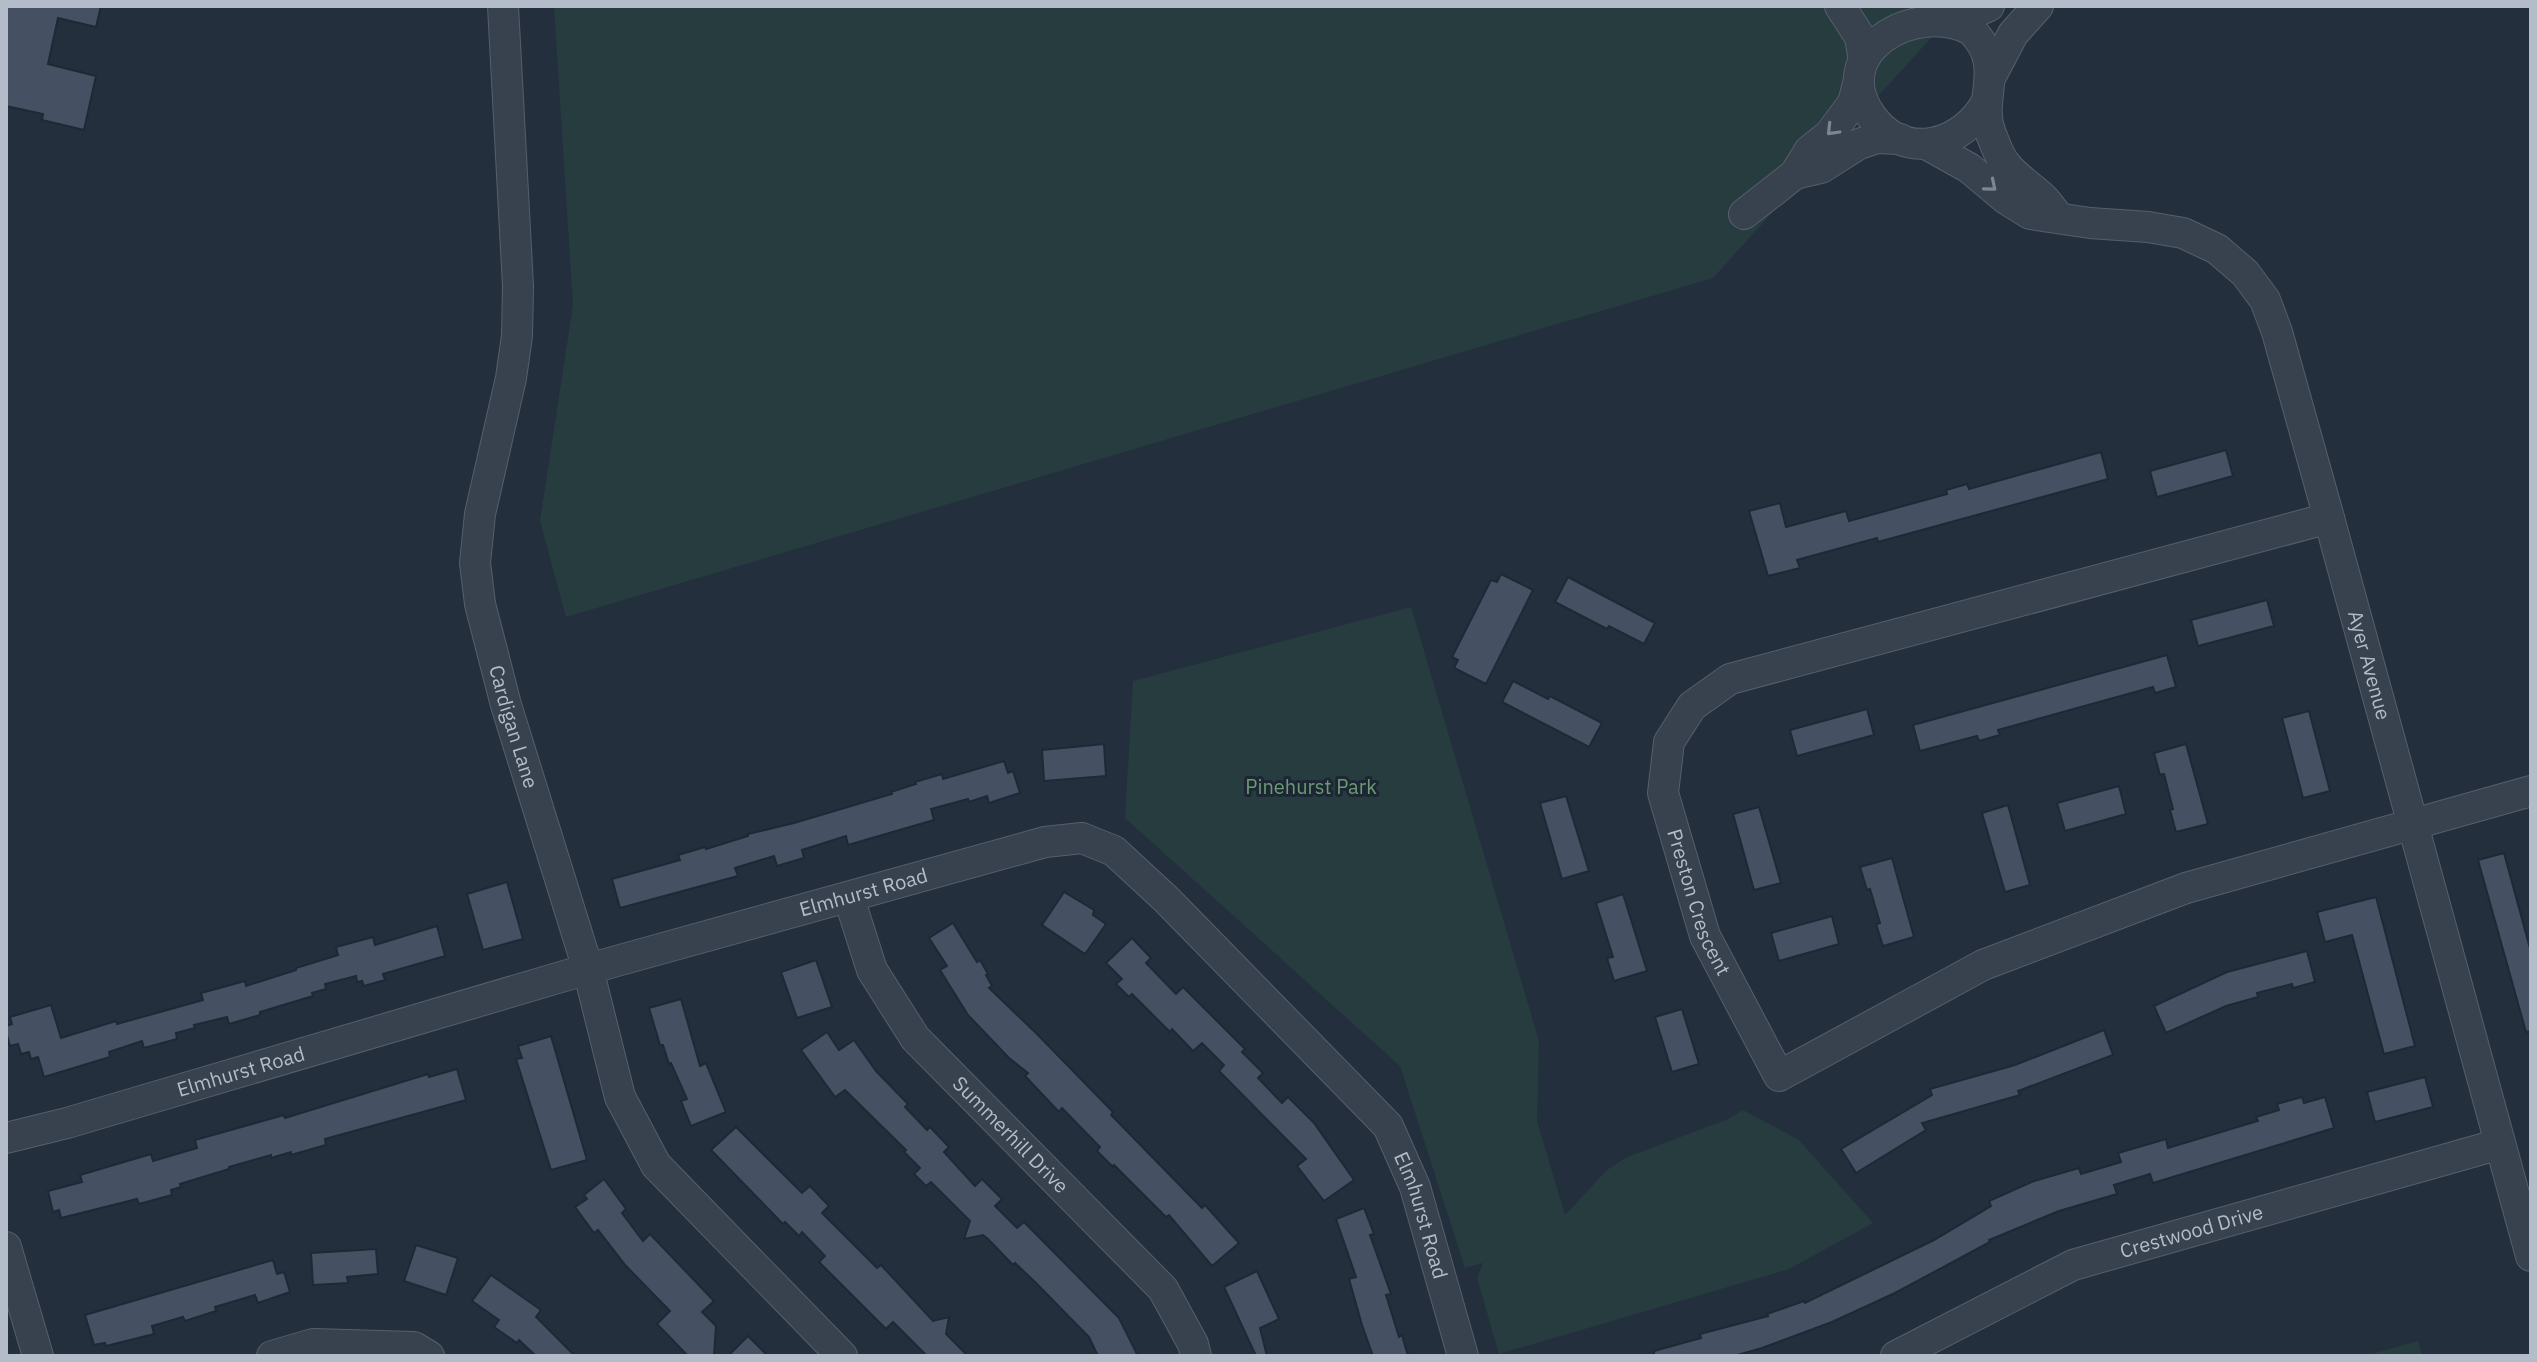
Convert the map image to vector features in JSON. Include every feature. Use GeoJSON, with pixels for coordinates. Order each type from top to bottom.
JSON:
{"type":"FeatureCollection","features":[{"type":"Feature","properties":{"kind":"street","name":"Cardigan Lane"},"geometry":{"type":"LineString","coordinates":[[503,6],[518,286],[517,336],[511,378],[480,514],[475,563],[480,604],[506,705],[588,969],[620,1097],[656,1165],[842,1356]]}},
{"type":"Feature","properties":{"kind":"street"},"geometry":{"type":"LineString","coordinates":[[1840,6],[1860,37],[1861,92],[1871,115],[1889,133],[1913,141]]}},
{"type":"Feature","properties":{"kind":"street"},"geometry":{"type":"LineString","coordinates":[[1744,214],[1795,174],[1809,151],[1829,135],[1845,116],[1853,103],[1861,67],[1876,33],[1897,18],[1922,11],[1974,13],[1989,6]]}},
{"type":"Feature","properties":{"kind":"street"},"geometry":{"type":"LineString","coordinates":[[1795,174],[1821,168],[1859,144],[1877,138],[1913,141],[1951,138],[1963,132],[1973,123],[2013,34],[2038,6]]}},
{"type":"Feature","properties":{"kind":"street"},"geometry":{"type":"LineString","coordinates":[[1922,11],[1970,29],[1978,39],[1985,50],[1989,129],[2004,161],[2059,218]]}},
{"type":"Feature","properties":{"kind":"street","name":"Ayer Avenue"},"geometry":{"type":"LineString","coordinates":[[1913,141],[1969,168],[2006,199],[2030,214],[2183,233],[2217,249],[2245,273],[2265,300],[2277,332],[2329,518],[2531,1256]]}},
{"type":"Feature","properties":{"kind":"street","name":"Preston Crescent"},"geometry":{"type":"LineString","coordinates":[[2329,518],[1730,679],[1692,706],[1669,742],[1663,793],[1705,936],[1779,1076],[1983,965],[2186,888],[2413,825]]}},
{"type":"Feature","properties":{"kind":"street"},"geometry":{"type":"LineString","coordinates":[[2413,825],[2531,791]]}},
{"type":"Feature","properties":{"kind":"street","name":"Elmhurst Road"},"geometry":{"type":"LineString","coordinates":[[6,1138],[67,1123],[588,969],[1045,842],[1082,838],[1114,851],[1177,910],[1388,1126],[1415,1187],[1463,1356]]}},
{"type":"Feature","properties":{"kind":"street","name":"Summerhill Drive"},"geometry":{"type":"LineString","coordinates":[[849,898],[872,970],[915,1038],[1163,1289],[1193,1344],[1196,1356]]}},
{"type":"Feature","properties":{"kind":"street","name":"Crestwood Drive"},"geometry":{"type":"LineString","coordinates":[[1896,1356],[2073,1265],[2500,1144]]}},
{"type":"Feature","properties":{"kind":"street"},"geometry":{"type":"LineString","coordinates":[[6,1247],[38,1356]]}},
{"type":"Feature","properties":{"kind":"street"},"geometry":{"type":"LineString","coordinates":[[272,1356],[313,1344],[414,1347],[429,1356]]}},
{"type":"Feature","properties":{"kind":"green space"},"geometry":{"type":"Polygon","coordinates":[[[554,6],[1960,6],[1713,278],[566,617],[540,521],[573,305],[554,6]]]}},
{"type":"Feature","properties":{"kind":"green space","name":"Pinehurst Park"},"geometry":{"type":"Polygon","coordinates":[[[1411,607],[1539,1041],[1537,1121],[1565,1215],[1607,1170],[1625,1158],[1728,1119],[1743,1110],[1799,1140],[1873,1223],[1789,1269],[1499,1354],[1477,1278],[1483,1263],[1465,1268],[1400,1066],[1125,818],[1133,681],[1411,607]]]}},
{"type":"Feature","properties":{"kind":"green space"},"geometry":{"type":"Polygon","coordinates":[[[2418,1341],[2422,1356],[2365,1356],[2418,1341]]]}},
{"type":"Feature","properties":{"kind":"building"},"geometry":{"type":"Polygon","coordinates":[[[6,6],[101,6],[96,27],[58,18],[48,64],[96,76],[84,130],[42,120],[43,114],[6,106],[6,6]]]}},
{"type":"Feature","properties":{"kind":"building"},"geometry":{"type":"Polygon","coordinates":[[[2226,450],[2233,476],[2157,497],[2150,471],[2226,450]]]}},
{"type":"Feature","properties":{"kind":"building"},"geometry":{"type":"Polygon","coordinates":[[[2101,452],[2108,479],[1878,542],[1877,538],[1797,560],[1800,568],[1768,576],[1749,511],[1780,503],[1786,527],[1846,511],[1849,521],[1947,494],[1946,490],[1967,484],[1969,489],[2101,452]]]}},
{"type":"Feature","properties":{"kind":"building"},"geometry":{"type":"Polygon","coordinates":[[[1501,574],[1533,590],[1486,684],[1454,668],[1458,660],[1452,657],[1491,580],[1497,582],[1501,574]]]}},
{"type":"Feature","properties":{"kind":"building"},"geometry":{"type":"Polygon","coordinates":[[[1568,577],[1655,623],[1644,644],[1555,602],[1568,577]]]}},
{"type":"Feature","properties":{"kind":"building"},"geometry":{"type":"Polygon","coordinates":[[[2267,600],[2274,626],[2198,646],[2191,620],[2267,600]]]}},
{"type":"Feature","properties":{"kind":"building"},"geometry":{"type":"Polygon","coordinates":[[[2167,655],[2176,687],[2155,693],[2153,687],[1998,730],[2000,735],[1979,741],[1977,736],[1920,751],[1913,725],[2167,655]]]}},
{"type":"Feature","properties":{"kind":"building"},"geometry":{"type":"Polygon","coordinates":[[[1513,681],[1602,723],[1589,747],[1502,702],[1513,681]]]}},
{"type":"Feature","properties":{"kind":"building"},"geometry":{"type":"Polygon","coordinates":[[[1867,709],[1874,735],[1797,756],[1790,730],[1867,709]]]}},
{"type":"Feature","properties":{"kind":"building"},"geometry":{"type":"Polygon","coordinates":[[[2309,711],[2330,791],[2303,798],[2282,718],[2309,711]]]}},
{"type":"Feature","properties":{"kind":"building"},"geometry":{"type":"Polygon","coordinates":[[[1104,744],[1106,776],[1044,781],[1042,750],[1104,744]]]}},
{"type":"Feature","properties":{"kind":"building"},"geometry":{"type":"Polygon","coordinates":[[[2186,744],[2208,824],[2176,832],[2164,774],[2160,775],[2154,753],[2186,744]]]}},
{"type":"Feature","properties":{"kind":"building"},"geometry":{"type":"Polygon","coordinates":[[[1004,761],[1008,773],[1013,771],[1020,793],[989,803],[987,796],[931,809],[934,820],[848,845],[846,836],[802,850],[804,858],[777,866],[774,856],[735,868],[738,876],[620,908],[612,879],[680,860],[678,855],[892,794],[915,782],[942,774],[943,779],[1004,761]]]}},
{"type":"Feature","properties":{"kind":"building"},"geometry":{"type":"Polygon","coordinates":[[[2119,786],[2126,814],[2065,831],[2057,803],[2119,786]]]}},
{"type":"Feature","properties":{"kind":"building"},"geometry":{"type":"Polygon","coordinates":[[[1566,796],[1589,871],[1562,879],[1540,803],[1566,796]]]}},
{"type":"Feature","properties":{"kind":"building"},"geometry":{"type":"Polygon","coordinates":[[[2008,805],[2030,885],[2005,892],[1982,813],[2008,805]]]}},
{"type":"Feature","properties":{"kind":"building"},"geometry":{"type":"Polygon","coordinates":[[[1759,807],[1781,883],[1754,890],[1733,814],[1759,807]]]}},
{"type":"Feature","properties":{"kind":"building"},"geometry":{"type":"Polygon","coordinates":[[[2504,853],[2531,952],[2531,1031],[2526,1032],[2478,860],[2504,853]]]}},
{"type":"Feature","properties":{"kind":"building"},"geometry":{"type":"Polygon","coordinates":[[[1892,858],[1914,937],[1883,946],[1876,924],[1880,923],[1860,867],[1892,858]]]}},
{"type":"Feature","properties":{"kind":"building"},"geometry":{"type":"Polygon","coordinates":[[[507,882],[523,939],[483,950],[467,894],[507,882]]]}},
{"type":"Feature","properties":{"kind":"building"},"geometry":{"type":"Polygon","coordinates":[[[1064,892],[1094,910],[1093,915],[1106,924],[1085,954],[1042,925],[1064,892]]]}},
{"type":"Feature","properties":{"kind":"building"},"geometry":{"type":"Polygon","coordinates":[[[1623,894],[1647,971],[1614,981],[1607,958],[1613,957],[1596,903],[1623,894]]]}},
{"type":"Feature","properties":{"kind":"building"},"geometry":{"type":"Polygon","coordinates":[[[2376,897],[2415,1046],[2384,1054],[2352,935],[2325,942],[2317,912],[2376,897]]]}},
{"type":"Feature","properties":{"kind":"building"},"geometry":{"type":"Polygon","coordinates":[[[1832,916],[1839,944],[1779,961],[1771,933],[1832,916]]]}},
{"type":"Feature","properties":{"kind":"building"},"geometry":{"type":"Polygon","coordinates":[[[953,923],[988,974],[992,986],[989,988],[1239,1243],[1212,1266],[1169,1215],[1166,1217],[1113,1167],[1097,1151],[1100,1147],[1062,1108],[1059,1112],[1025,1076],[1028,1073],[1009,1058],[968,1015],[940,970],[947,966],[929,938],[953,923]]]}},
{"type":"Feature","properties":{"kind":"building"},"geometry":{"type":"Polygon","coordinates":[[[437,926],[445,956],[383,974],[385,980],[364,986],[362,981],[357,982],[356,976],[325,984],[326,989],[312,993],[313,996],[260,1012],[260,1015],[229,1024],[227,1017],[194,1025],[195,1028],[176,1033],[177,1039],[144,1048],[142,1041],[109,1052],[110,1057],[44,1077],[38,1057],[31,1059],[29,1052],[21,1054],[18,1044],[10,1046],[6,1032],[6,1026],[12,1024],[10,1017],[51,1005],[61,1038],[203,1000],[201,993],[245,981],[246,986],[296,970],[338,955],[336,947],[373,937],[375,945],[437,926]]]}},
{"type":"Feature","properties":{"kind":"building"},"geometry":{"type":"Polygon","coordinates":[[[1132,938],[1151,958],[1146,963],[1176,994],[1183,987],[1245,1049],[1242,1052],[1263,1073],[1258,1078],[1282,1103],[1288,1097],[1314,1123],[1354,1180],[1324,1201],[1297,1166],[1306,1159],[1219,1071],[1224,1065],[1202,1043],[1193,1051],[1132,994],[1129,997],[1116,984],[1122,979],[1106,963],[1132,938]]]}},
{"type":"Feature","properties":{"kind":"building"},"geometry":{"type":"Polygon","coordinates":[[[2307,951],[2315,982],[2257,993],[2258,997],[2226,1006],[2166,1033],[2154,1006],[2227,972],[2307,951]]]}},
{"type":"Feature","properties":{"kind":"building"},"geometry":{"type":"Polygon","coordinates":[[[816,960],[832,1007],[797,1018],[781,972],[816,960]]]}},
{"type":"Feature","properties":{"kind":"building"},"geometry":{"type":"Polygon","coordinates":[[[681,999],[700,1066],[706,1063],[726,1112],[691,1126],[681,1101],[687,1099],[663,1045],[660,1045],[649,1008],[681,999]]]}},
{"type":"Feature","properties":{"kind":"building"},"geometry":{"type":"Polygon","coordinates":[[[1682,1009],[1699,1064],[1672,1072],[1655,1017],[1682,1009]]]}},
{"type":"Feature","properties":{"kind":"building"},"geometry":{"type":"Polygon","coordinates":[[[2104,1030],[2113,1055],[2018,1091],[2020,1095],[1922,1123],[1926,1130],[1856,1173],[1841,1149],[1932,1095],[1930,1089],[2015,1065],[2104,1030]]]}},
{"type":"Feature","properties":{"kind":"building"},"geometry":{"type":"Polygon","coordinates":[[[827,1032],[839,1050],[854,1040],[876,1071],[908,1104],[905,1107],[949,1147],[944,1152],[975,1186],[982,1179],[1002,1199],[995,1206],[1017,1228],[1024,1222],[1119,1318],[1138,1356],[1098,1356],[1089,1337],[988,1239],[983,1235],[964,1239],[970,1221],[931,1182],[926,1186],[914,1174],[920,1168],[904,1152],[906,1150],[845,1090],[835,1097],[801,1050],[827,1032]]]}},
{"type":"Feature","properties":{"kind":"building"},"geometry":{"type":"Polygon","coordinates":[[[551,1036],[587,1160],[551,1170],[516,1059],[522,1058],[518,1046],[551,1036]]]}},
{"type":"Feature","properties":{"kind":"building"},"geometry":{"type":"Polygon","coordinates":[[[457,1069],[466,1100],[325,1139],[326,1145],[291,1155],[291,1152],[271,1158],[271,1155],[229,1167],[180,1184],[181,1187],[171,1190],[172,1195],[139,1204],[137,1199],[61,1218],[59,1210],[53,1212],[48,1191],[82,1182],[80,1175],[151,1154],[153,1161],[197,1148],[195,1140],[284,1115],[285,1118],[428,1074],[429,1077],[457,1069]]]}},
{"type":"Feature","properties":{"kind":"building"},"geometry":{"type":"Polygon","coordinates":[[[2425,1077],[2433,1107],[2375,1122],[2367,1092],[2425,1077]]]}},
{"type":"Feature","properties":{"kind":"building"},"geometry":{"type":"Polygon","coordinates":[[[2302,1097],[2304,1103],[2325,1097],[2334,1128],[2153,1183],[2150,1174],[2114,1185],[2117,1194],[2059,1211],[1989,1240],[1895,1293],[1832,1322],[1762,1348],[1734,1356],[1654,1356],[1654,1351],[1701,1338],[1700,1334],[1805,1303],[1934,1240],[1991,1206],[1989,1201],[2034,1181],[2079,1168],[2081,1174],[2121,1162],[2118,1153],[2166,1139],[2168,1148],[2258,1121],[2256,1117],[2279,1110],[2277,1104],[2302,1097]]]}},
{"type":"Feature","properties":{"kind":"building"},"geometry":{"type":"Polygon","coordinates":[[[736,1127],[802,1193],[810,1186],[829,1206],[822,1213],[877,1268],[881,1265],[933,1321],[949,1317],[946,1334],[968,1356],[927,1356],[893,1322],[886,1329],[819,1262],[825,1256],[802,1232],[799,1236],[785,1222],[783,1224],[711,1150],[736,1127]]]}},
{"type":"Feature","properties":{"kind":"building"},"geometry":{"type":"Polygon","coordinates":[[[604,1179],[626,1209],[622,1213],[643,1241],[650,1234],[714,1301],[702,1312],[716,1326],[714,1356],[688,1356],[657,1324],[670,1311],[626,1266],[598,1230],[594,1233],[575,1207],[587,1199],[584,1195],[604,1179]]]}},
{"type":"Feature","properties":{"kind":"building"},"geometry":{"type":"Polygon","coordinates":[[[1364,1208],[1391,1294],[1386,1295],[1408,1356],[1373,1356],[1362,1325],[1349,1279],[1356,1277],[1336,1219],[1364,1208]]]}},
{"type":"Feature","properties":{"kind":"building"},"geometry":{"type":"Polygon","coordinates":[[[416,1245],[458,1258],[446,1295],[404,1281],[416,1245]]]}},
{"type":"Feature","properties":{"kind":"building"},"geometry":{"type":"Polygon","coordinates":[[[376,1249],[378,1274],[347,1277],[348,1283],[313,1285],[311,1253],[376,1249]]]}},
{"type":"Feature","properties":{"kind":"building"},"geometry":{"type":"Polygon","coordinates":[[[273,1260],[277,1274],[284,1272],[290,1292],[258,1303],[255,1295],[215,1307],[216,1311],[185,1321],[183,1317],[152,1326],[154,1334],[106,1346],[105,1343],[94,1345],[85,1315],[273,1260]]]}},
{"type":"Feature","properties":{"kind":"building"},"geometry":{"type":"Polygon","coordinates":[[[1257,1271],[1279,1319],[1260,1328],[1267,1356],[1256,1356],[1224,1287],[1257,1271]]]}},
{"type":"Feature","properties":{"kind":"building"},"geometry":{"type":"Polygon","coordinates":[[[491,1275],[541,1310],[536,1317],[575,1356],[536,1356],[519,1340],[517,1343],[494,1327],[499,1320],[472,1301],[491,1275]]]}},
{"type":"Feature","properties":{"kind":"building"},"geometry":{"type":"Polygon","coordinates":[[[748,1336],[768,1356],[728,1356],[748,1336]]]}}]}
